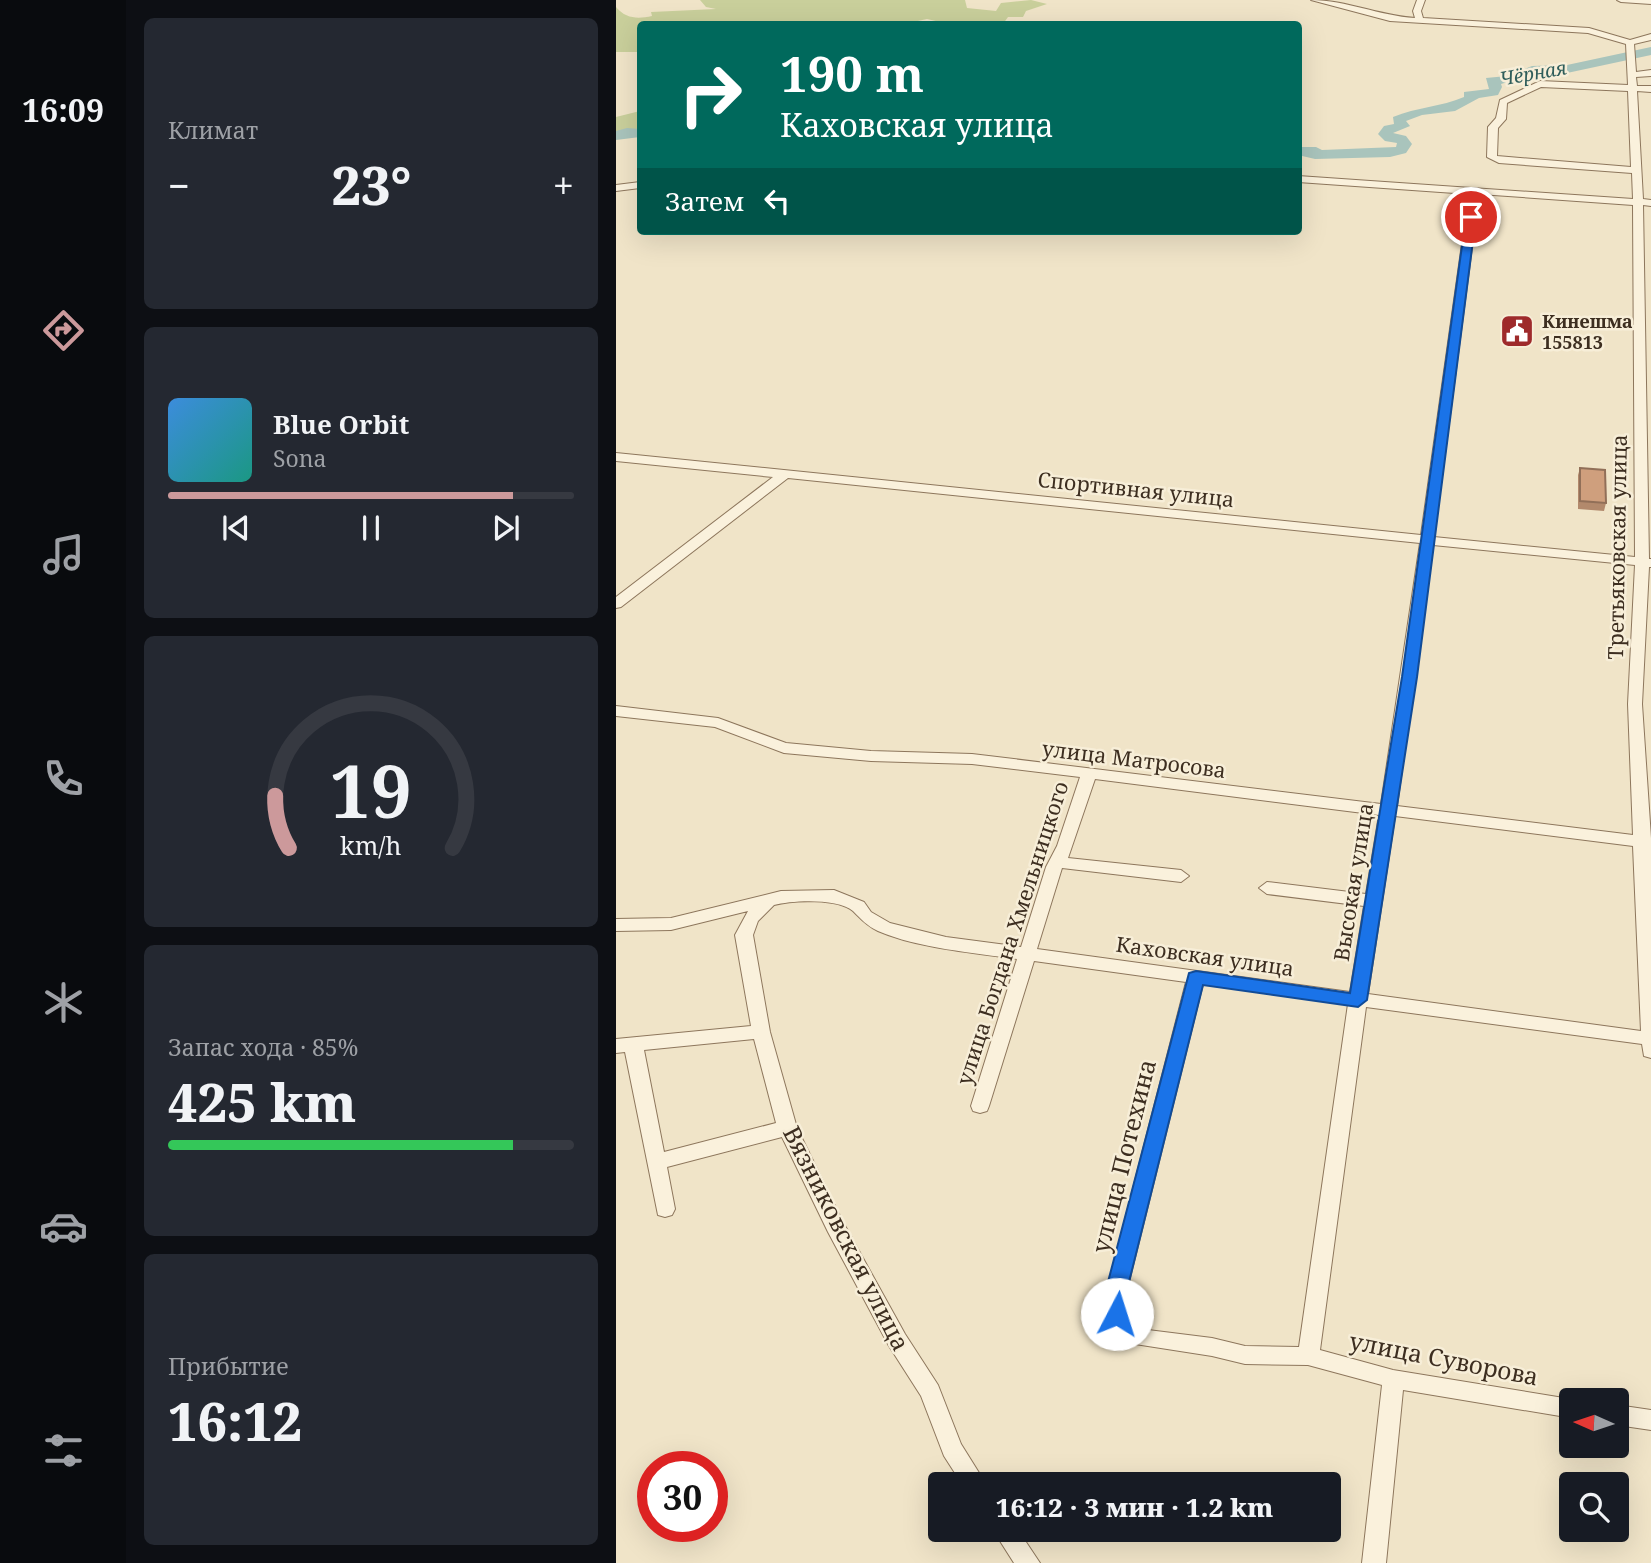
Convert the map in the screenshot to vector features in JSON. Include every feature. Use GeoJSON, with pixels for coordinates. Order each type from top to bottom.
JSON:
{"type":"FeatureCollection","features":[{"type":"Feature","properties":{"kind":"street"},"geometry":{"type":"LineString","coordinates":[[1315,0],[1381,17],[1589,31],[1630,45],[1651,37]]}},
{"type":"Feature","properties":{"kind":"street"},"geometry":{"type":"LineString","coordinates":[[1419,18],[1422,0]]}},
{"type":"Feature","properties":{"kind":"street"},"geometry":{"type":"LineString","coordinates":[[1621,0],[1651,2]]}},
{"type":"Feature","properties":{"kind":"street","name":"Третьяковская улица"},"geometry":{"type":"LineString","coordinates":[[1630,45],[1633,88],[1639,114],[1636,170],[1645,253],[1646,562],[1635,704],[1647,842],[1650,1043]]}},
{"type":"Feature","properties":{"kind":"street"},"geometry":{"type":"LineString","coordinates":[[1632,69],[1651,73]]}},
{"type":"Feature","properties":{"kind":"street"},"geometry":{"type":"LineString","coordinates":[[1636,170],[1492,157],[1493,127],[1501,119],[1503,102],[1529,87],[1540,84],[1651,89]]}},
{"type":"Feature","properties":{"kind":"street"},"geometry":{"type":"LineString","coordinates":[[1302,179],[1474,193],[1521,192],[1651,203]]}},
{"type":"Feature","properties":{"kind":"street"},"geometry":{"type":"LineString","coordinates":[[616,188],[637,185]]}},
{"type":"Feature","properties":{"kind":"street","name":"Высокая улица"},"geometry":{"type":"LineString","coordinates":[[1308,1356],[1427,540],[1474,193]]}},
{"type":"Feature","properties":{"kind":"street","name":"Спортивная улица"},"geometry":{"type":"LineString","coordinates":[[616,457],[1646,562]]}},
{"type":"Feature","properties":{"kind":"street"},"geometry":{"type":"LineString","coordinates":[[616,604],[784,475]]}},
{"type":"Feature","properties":{"kind":"street","name":"улица Матросова"},"geometry":{"type":"LineString","coordinates":[[616,711],[718,723],[783,748],[871,756],[951,757],[1647,842]]}},
{"type":"Feature","properties":{"kind":"street","name":"улица Богдана Хмельницкого"},"geometry":{"type":"LineString","coordinates":[[979,1106],[1089,775]]}},
{"type":"Feature","properties":{"kind":"street"},"geometry":{"type":"LineString","coordinates":[[1058,862],[1181,876]]}},
{"type":"Feature","properties":{"kind":"street"},"geometry":{"type":"LineString","coordinates":[[1267,888],[1373,901]]}},
{"type":"Feature","properties":{"kind":"street","name":"Каховская улица"},"geometry":{"type":"LineString","coordinates":[[616,925],[671,924],[747,904],[766,903],[781,897],[804,894],[834,896],[858,906],[865,916],[884,927],[902,933],[1029,954],[1650,1043]]}},
{"type":"Feature","properties":{"kind":"street","name":"Вязниковская улица"},"geometry":{"type":"LineString","coordinates":[[766,903],[751,918],[744,935],[761,1032],[788,1128],[835,1226],[897,1340],[930,1392],[952,1449],[967,1472]]}},
{"type":"Feature","properties":{"kind":"street","name":"улица Потехина"},"geometry":{"type":"LineString","coordinates":[[1196,977],[1119,1282],[1117,1314],[1125,1327],[1143,1338],[1212,1347],[1245,1355],[1308,1356]]}},
{"type":"Feature","properties":{"kind":"street"},"geometry":{"type":"LineString","coordinates":[[665,1209],[656,1162],[624,1045],[761,1032]]}},
{"type":"Feature","properties":{"kind":"street"},"geometry":{"type":"LineString","coordinates":[[656,1162],[788,1128]]}},
{"type":"Feature","properties":{"kind":"street","name":"улица Суворова"},"geometry":{"type":"LineString","coordinates":[[1308,1356],[1393,1379],[1559,1406]]}},
{"type":"Feature","properties":{"kind":"street"},"geometry":{"type":"LineString","coordinates":[[1374,1563],[1393,1379]]}},
{"type":"Feature","properties":{"kind":"street"},"geometry":{"type":"LineString","coordinates":[[1629,1417],[1651,1420]]}},
{"type":"Feature","properties":{"kind":"street"},"geometry":{"type":"LineString","coordinates":[[1013,1542],[1028,1563]]}},
{"type":"Feature","properties":{"kind":"green space"},"geometry":{"type":"Polygon","coordinates":[[[700,0],[965,0],[967,8],[996,11],[1001,3],[1031,0],[1047,4],[1026,11],[1023,17],[1008,17],[1005,21],[637,21],[637,52],[616,52],[616,7],[624,14],[637,18],[652,16],[651,12],[716,9],[706,7],[700,0]]]}},
{"type":"Feature","properties":{"kind":"green space"},"geometry":{"type":"Polygon","coordinates":[[[637,112],[637,134],[616,136],[616,117],[637,112]]]}},
{"type":"Feature","properties":{"kind":"building"},"geometry":{"type":"Polygon","coordinates":[[[1580,468],[1605,470],[1606,503],[1580,501],[1580,468]]]}},
{"type":"Feature","properties":{"kind":"waterway","name":"Чёрная"},"geometry":{"type":"LineString","coordinates":[[1302,151],[1316,151],[1315,155],[1377,151],[1390,153],[1401,150],[1405,144],[1401,139],[1390,138],[1385,134],[1389,129],[1403,126],[1398,120],[1419,111],[1450,108],[1473,98],[1469,95],[1493,92],[1496,87],[1491,81],[1509,80],[1532,70],[1567,69],[1651,51]]}},
{"type":"Feature","properties":{"kind":"waterway","name":"Чёрная"},"geometry":{"type":"LineString","coordinates":[[616,136],[627,132],[637,133]]}},
{"type":"Feature","properties":{"kind":"place","name":"Кинешма 155813"},"geometry":{"type":"Point","coordinates":[1517,331]}},
{"type":"Feature","properties":{"kind":"route"},"geometry":{"type":"LineString","coordinates":[[1117,1314],[1119,1282],[1196,977],[1358,1000],[1409,677],[1471,217]]}}]}
